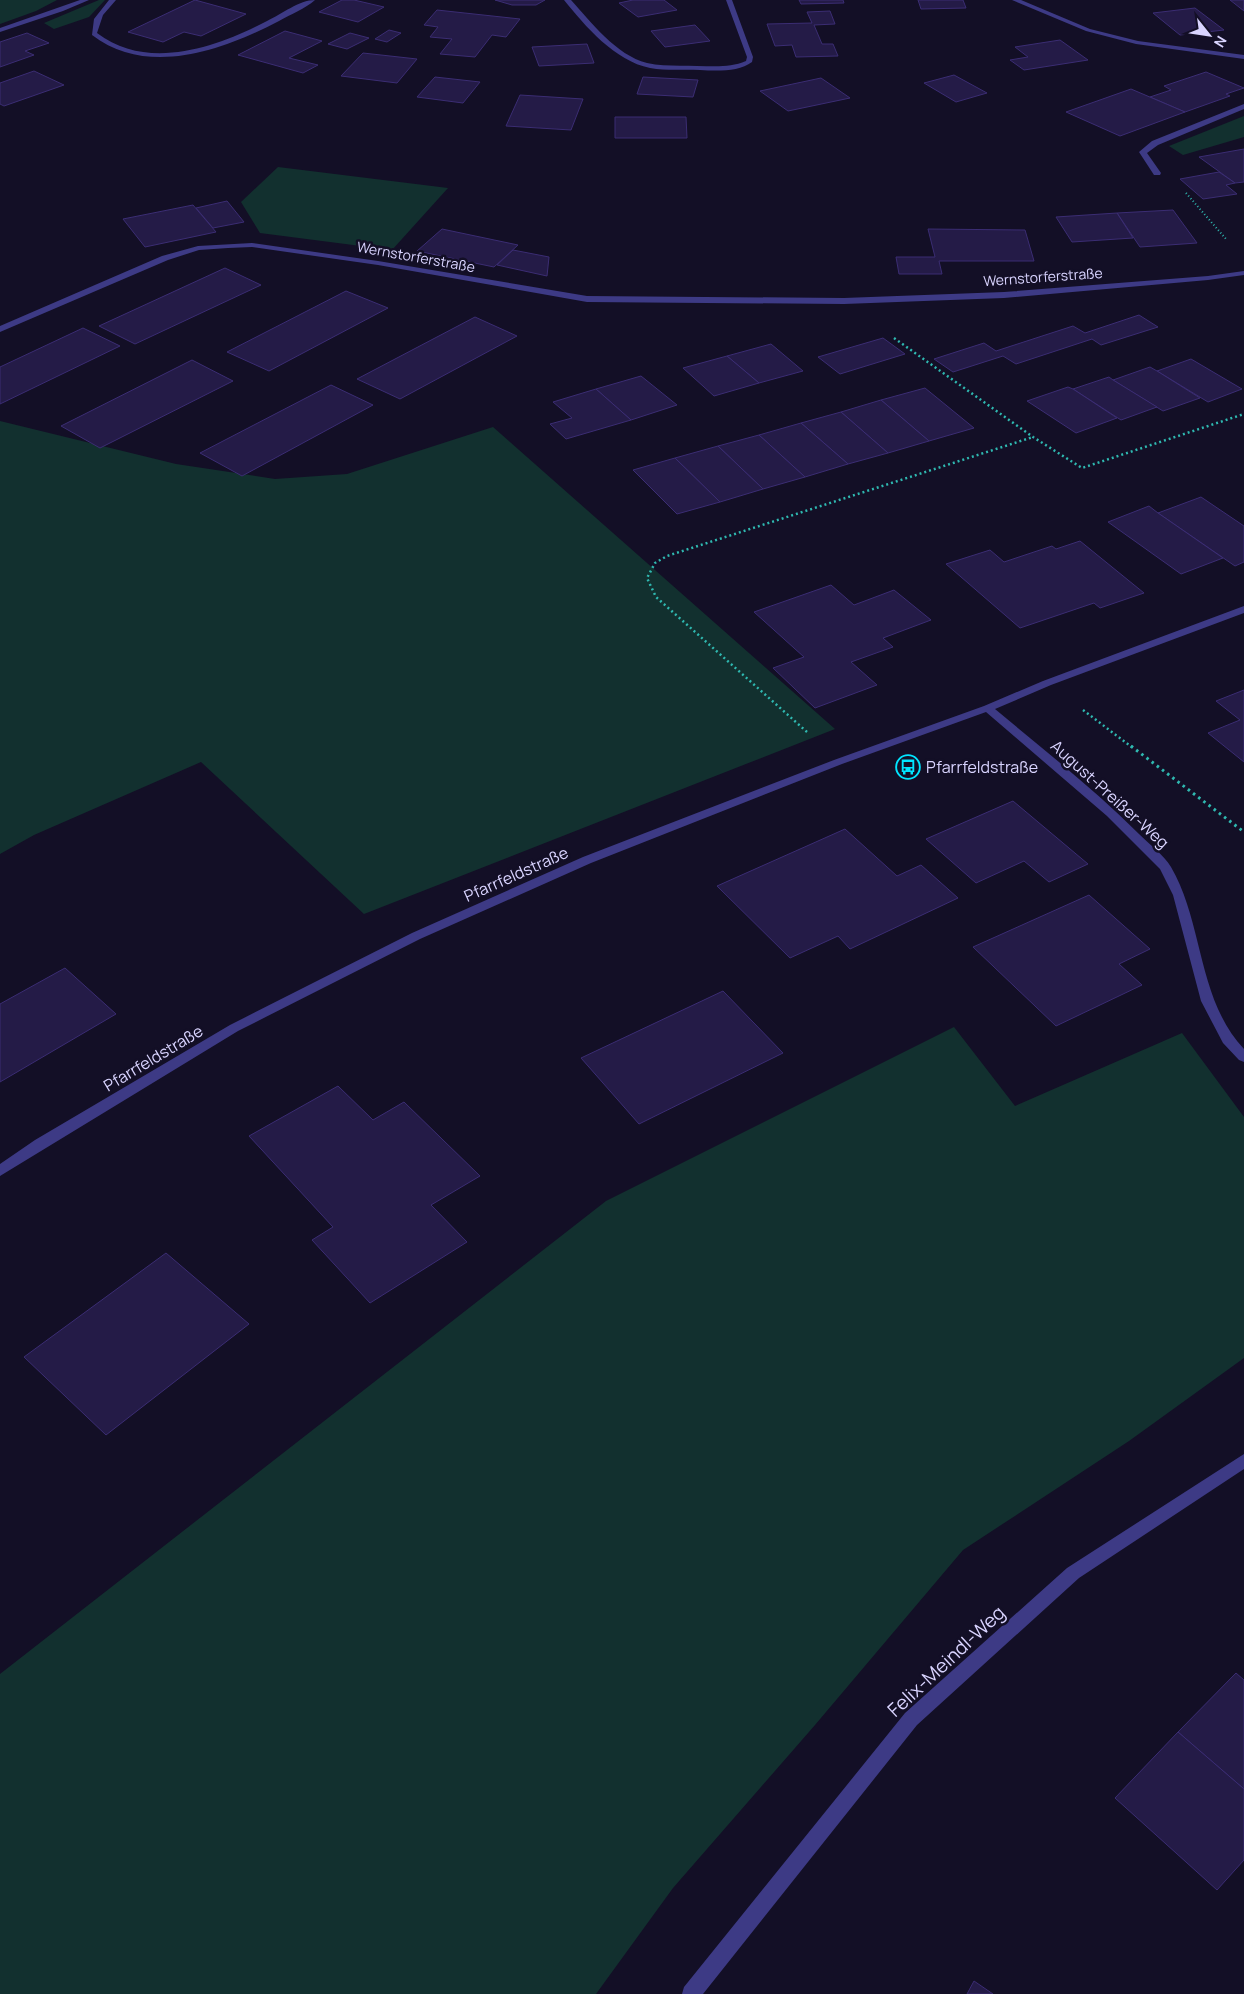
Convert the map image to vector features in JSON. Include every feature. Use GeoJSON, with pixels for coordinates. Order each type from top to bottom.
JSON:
{"type":"FeatureCollection","features":[{"type":"Feature","properties":{"kind":"street"},"geometry":{"type":"LineString","coordinates":[[0,30],[62,10],[86,0]]}},
{"type":"Feature","properties":{"kind":"street"},"geometry":{"type":"LineString","coordinates":[[113,0],[94,25],[94,34],[105,43],[140,54],[164,57],[194,53],[231,42],[312,0]]}},
{"type":"Feature","properties":{"kind":"street"},"geometry":{"type":"LineString","coordinates":[[567,0],[607,40],[630,59],[641,64],[654,66],[707,69],[749,62],[750,57],[729,0]]}},
{"type":"Feature","properties":{"kind":"street"},"geometry":{"type":"LineString","coordinates":[[1015,0],[1088,30],[1138,43],[1244,57]]}},
{"type":"Feature","properties":{"kind":"street"},"geometry":{"type":"LineString","coordinates":[[1157,173],[1143,152],[1155,143],[1244,106]]}},
{"type":"Feature","properties":{"kind":"street","name":"Wernstorferstraße"},"geometry":{"type":"LineString","coordinates":[[0,329],[164,258],[198,248],[252,245],[378,263],[587,299],[844,301],[1004,295],[1208,278],[1244,273]]}},
{"type":"Feature","properties":{"kind":"street","name":"Pfarrfeldstraße"},"geometry":{"type":"LineString","coordinates":[[0,1171],[40,1144],[234,1028],[416,936],[587,860],[838,762],[988,708],[1047,683],[1244,609]]}},
{"type":"Feature","properties":{"kind":"street","name":"August-Preißer-Weg"},"geometry":{"type":"LineString","coordinates":[[988,708],[1111,813],[1165,867],[1180,895],[1207,1000],[1228,1040],[1244,1057]]}},
{"type":"Feature","properties":{"kind":"street","name":"Felix-Meindl-Weg"},"geometry":{"type":"LineString","coordinates":[[690,1994],[911,1719],[1073,1573],[1244,1461]]}},
{"type":"Feature","properties":{"kind":"path"},"geometry":{"type":"LineString","coordinates":[[1157,173],[1174,180],[1231,244]]}},
{"type":"Feature","properties":{"kind":"path"},"geometry":{"type":"LineString","coordinates":[[844,301],[1032,437],[1082,468],[1244,414]]}},
{"type":"Feature","properties":{"kind":"path"},"geometry":{"type":"LineString","coordinates":[[838,762],[656,597],[647,578],[655,563],[667,556],[1032,437]]}},
{"type":"Feature","properties":{"kind":"path"},"geometry":{"type":"LineString","coordinates":[[1047,683],[1244,832]]}},
{"type":"Feature","properties":{"kind":"green space"},"geometry":{"type":"Polygon","coordinates":[[[0,0],[57,0],[36,11],[0,24],[0,0]]]}},
{"type":"Feature","properties":{"kind":"green space"},"geometry":{"type":"Polygon","coordinates":[[[99,0],[105,0],[89,17],[54,29],[44,23],[99,0]]]}},
{"type":"Feature","properties":{"kind":"green space"},"geometry":{"type":"Polygon","coordinates":[[[1244,116],[1244,137],[1183,155],[1169,146],[1244,116]]]}},
{"type":"Feature","properties":{"kind":"green space"},"geometry":{"type":"Polygon","coordinates":[[[278,167],[448,188],[392,250],[260,233],[241,202],[278,167]]]}},
{"type":"Feature","properties":{"kind":"green space"},"geometry":{"type":"Polygon","coordinates":[[[0,421],[176,464],[275,479],[347,474],[493,427],[835,729],[364,914],[201,762],[34,835],[0,854],[0,421]]]}},
{"type":"Feature","properties":{"kind":"green space"},"geometry":{"type":"Polygon","coordinates":[[[954,1027],[1015,1106],[1182,1033],[1244,1117],[1244,1358],[1129,1441],[963,1550],[815,1725],[673,1888],[596,1994],[0,1994],[0,1674],[606,1201],[954,1027]]]}},
{"type":"Feature","properties":{"kind":"building"},"geometry":{"type":"Polygon","coordinates":[[[195,0],[246,14],[201,36],[184,32],[163,42],[128,32],[195,0]]]}},
{"type":"Feature","properties":{"kind":"building"},"geometry":{"type":"Polygon","coordinates":[[[342,0],[354,0],[384,7],[358,22],[319,12],[342,0]]]}},
{"type":"Feature","properties":{"kind":"building"},"geometry":{"type":"Polygon","coordinates":[[[495,0],[545,0],[536,5],[512,5],[495,0]]]}},
{"type":"Feature","properties":{"kind":"building"},"geometry":{"type":"Polygon","coordinates":[[[633,0],[664,0],[677,10],[638,17],[619,3],[633,0]]]}},
{"type":"Feature","properties":{"kind":"building"},"geometry":{"type":"Polygon","coordinates":[[[799,0],[843,0],[844,3],[801,4],[799,0]]]}},
{"type":"Feature","properties":{"kind":"building"},"geometry":{"type":"Polygon","coordinates":[[[918,0],[963,0],[966,8],[921,9],[918,0]]]}},
{"type":"Feature","properties":{"kind":"building"},"geometry":{"type":"Polygon","coordinates":[[[1230,0],[1244,0],[1244,11],[1230,0]]]}},
{"type":"Feature","properties":{"kind":"building"},"geometry":{"type":"Polygon","coordinates":[[[1195,8],[1224,30],[1180,35],[1153,13],[1195,8]]]}},
{"type":"Feature","properties":{"kind":"building"},"geometry":{"type":"Polygon","coordinates":[[[437,10],[520,19],[506,37],[492,35],[475,57],[440,54],[452,39],[430,37],[438,27],[424,25],[437,10]]]}},
{"type":"Feature","properties":{"kind":"building"},"geometry":{"type":"Polygon","coordinates":[[[830,11],[835,24],[814,25],[822,44],[833,44],[838,56],[796,57],[792,45],[775,46],[767,24],[812,23],[807,12],[830,11]]]}},
{"type":"Feature","properties":{"kind":"building"},"geometry":{"type":"Polygon","coordinates":[[[695,25],[710,41],[665,47],[651,31],[695,25]]]}},
{"type":"Feature","properties":{"kind":"building"},"geometry":{"type":"Polygon","coordinates":[[[389,30],[401,33],[387,42],[375,39],[389,30]]]}},
{"type":"Feature","properties":{"kind":"building"},"geometry":{"type":"Polygon","coordinates":[[[285,31],[322,41],[289,58],[318,65],[303,73],[238,55],[285,31]]]}},
{"type":"Feature","properties":{"kind":"building"},"geometry":{"type":"Polygon","coordinates":[[[27,33],[49,43],[25,51],[34,55],[0,67],[0,42],[27,33]]]}},
{"type":"Feature","properties":{"kind":"building"},"geometry":{"type":"Polygon","coordinates":[[[350,33],[369,38],[347,49],[328,44],[350,33]]]}},
{"type":"Feature","properties":{"kind":"building"},"geometry":{"type":"Polygon","coordinates":[[[1060,40],[1088,60],[1024,70],[1010,60],[1028,57],[1015,47],[1060,40]]]}},
{"type":"Feature","properties":{"kind":"building"},"geometry":{"type":"Polygon","coordinates":[[[587,44],[594,63],[539,66],[532,47],[587,44]]]}},
{"type":"Feature","properties":{"kind":"building"},"geometry":{"type":"Polygon","coordinates":[[[363,53],[417,59],[397,83],[341,76],[363,53]]]}},
{"type":"Feature","properties":{"kind":"building"},"geometry":{"type":"Polygon","coordinates":[[[34,71],[64,85],[4,106],[0,104],[0,83],[34,71]]]}},
{"type":"Feature","properties":{"kind":"building"},"geometry":{"type":"Polygon","coordinates":[[[1206,72],[1244,88],[1226,94],[1230,96],[1185,112],[1150,97],[1171,90],[1164,86],[1206,72]]]}},
{"type":"Feature","properties":{"kind":"building"},"geometry":{"type":"Polygon","coordinates":[[[954,75],[987,93],[956,102],[924,83],[954,75]]]}},
{"type":"Feature","properties":{"kind":"building"},"geometry":{"type":"Polygon","coordinates":[[[435,77],[480,82],[463,103],[417,97],[435,77]]]}},
{"type":"Feature","properties":{"kind":"building"},"geometry":{"type":"Polygon","coordinates":[[[643,77],[698,80],[693,97],[637,94],[643,77]]]}},
{"type":"Feature","properties":{"kind":"building"},"geometry":{"type":"Polygon","coordinates":[[[821,78],[850,98],[788,111],[760,91],[821,78]]]}},
{"type":"Feature","properties":{"kind":"building"},"geometry":{"type":"Polygon","coordinates":[[[1131,89],[1185,112],[1120,136],[1066,112],[1131,89]]]}},
{"type":"Feature","properties":{"kind":"building"},"geometry":{"type":"Polygon","coordinates":[[[520,95],[583,99],[571,130],[506,126],[520,95]]]}},
{"type":"Feature","properties":{"kind":"building"},"geometry":{"type":"Polygon","coordinates":[[[615,117],[686,117],[687,138],[615,138],[615,117]]]}},
{"type":"Feature","properties":{"kind":"building"},"geometry":{"type":"Polygon","coordinates":[[[1244,149],[1244,182],[1235,183],[1199,157],[1244,149]]]}},
{"type":"Feature","properties":{"kind":"building"},"geometry":{"type":"Polygon","coordinates":[[[1219,172],[1235,183],[1226,185],[1237,194],[1203,199],[1180,179],[1219,172]]]}},
{"type":"Feature","properties":{"kind":"building"},"geometry":{"type":"Polygon","coordinates":[[[227,201],[244,222],[213,228],[196,208],[227,201]]]}},
{"type":"Feature","properties":{"kind":"building"},"geometry":{"type":"Polygon","coordinates":[[[193,205],[216,232],[145,247],[123,219],[193,205]]]}},
{"type":"Feature","properties":{"kind":"building"},"geometry":{"type":"Polygon","coordinates":[[[1173,210],[1197,243],[1140,247],[1117,213],[1173,210]]]}},
{"type":"Feature","properties":{"kind":"building"},"geometry":{"type":"Polygon","coordinates":[[[1117,213],[1133,238],[1072,242],[1056,217],[1117,213]]]}},
{"type":"Feature","properties":{"kind":"building"},"geometry":{"type":"Polygon","coordinates":[[[442,229],[518,245],[494,267],[417,251],[442,229]]]}},
{"type":"Feature","properties":{"kind":"building"},"geometry":{"type":"Polygon","coordinates":[[[928,229],[1025,230],[1034,261],[939,261],[942,274],[899,274],[896,257],[935,257],[928,229]]]}},
{"type":"Feature","properties":{"kind":"building"},"geometry":{"type":"Polygon","coordinates":[[[513,250],[549,257],[547,276],[497,265],[513,250]]]}},
{"type":"Feature","properties":{"kind":"building"},"geometry":{"type":"Polygon","coordinates":[[[225,268],[261,285],[135,344],[99,326],[225,268]]]}},
{"type":"Feature","properties":{"kind":"building"},"geometry":{"type":"Polygon","coordinates":[[[346,291],[388,308],[269,371],[227,352],[346,291]]]}},
{"type":"Feature","properties":{"kind":"building"},"geometry":{"type":"Polygon","coordinates":[[[1139,315],[1158,327],[1101,345],[1092,339],[1016,364],[1003,356],[953,372],[934,359],[984,343],[996,351],[1073,326],[1085,333],[1139,315]]]}},
{"type":"Feature","properties":{"kind":"building"},"geometry":{"type":"Polygon","coordinates":[[[475,317],[517,336],[400,399],[357,379],[475,317]]]}},
{"type":"Feature","properties":{"kind":"building"},"geometry":{"type":"Polygon","coordinates":[[[83,328],[120,346],[0,404],[0,367],[83,328]]]}},
{"type":"Feature","properties":{"kind":"building"},"geometry":{"type":"Polygon","coordinates":[[[883,338],[905,354],[840,374],[818,357],[883,338]]]}},
{"type":"Feature","properties":{"kind":"building"},"geometry":{"type":"Polygon","coordinates":[[[771,344],[803,371],[759,383],[727,356],[771,344]]]}},
{"type":"Feature","properties":{"kind":"building"},"geometry":{"type":"Polygon","coordinates":[[[727,356],[759,383],[714,396],[683,368],[727,356]]]}},
{"type":"Feature","properties":{"kind":"building"},"geometry":{"type":"Polygon","coordinates":[[[1191,359],[1242,389],[1208,402],[1157,371],[1191,359]]]}},
{"type":"Feature","properties":{"kind":"building"},"geometry":{"type":"Polygon","coordinates":[[[192,360],[233,381],[100,448],[61,426],[192,360]]]}},
{"type":"Feature","properties":{"kind":"building"},"geometry":{"type":"Polygon","coordinates":[[[1150,367],[1200,398],[1163,411],[1113,380],[1150,367]]]}},
{"type":"Feature","properties":{"kind":"building"},"geometry":{"type":"Polygon","coordinates":[[[641,376],[677,405],[631,420],[596,389],[641,376]]]}},
{"type":"Feature","properties":{"kind":"building"},"geometry":{"type":"Polygon","coordinates":[[[1109,377],[1157,407],[1121,420],[1073,389],[1109,377]]]}},
{"type":"Feature","properties":{"kind":"building"},"geometry":{"type":"Polygon","coordinates":[[[331,385],[373,405],[242,476],[200,453],[331,385]]]}},
{"type":"Feature","properties":{"kind":"building"},"geometry":{"type":"Polygon","coordinates":[[[1068,387],[1117,418],[1076,433],[1027,401],[1068,387]]]}},
{"type":"Feature","properties":{"kind":"building"},"geometry":{"type":"Polygon","coordinates":[[[925,388],[974,428],[929,441],[881,400],[925,388]]]}},
{"type":"Feature","properties":{"kind":"building"},"geometry":{"type":"Polygon","coordinates":[[[596,389],[631,420],[566,439],[550,424],[572,418],[553,402],[596,389]]]}},
{"type":"Feature","properties":{"kind":"building"},"geometry":{"type":"Polygon","coordinates":[[[881,400],[929,441],[888,453],[841,412],[881,400]]]}},
{"type":"Feature","properties":{"kind":"building"},"geometry":{"type":"Polygon","coordinates":[[[841,412],[888,453],[848,464],[801,423],[841,412]]]}},
{"type":"Feature","properties":{"kind":"building"},"geometry":{"type":"Polygon","coordinates":[[[801,423],[848,464],[805,477],[759,435],[801,423]]]}},
{"type":"Feature","properties":{"kind":"building"},"geometry":{"type":"Polygon","coordinates":[[[759,435],[805,477],[763,489],[718,446],[759,435]]]}},
{"type":"Feature","properties":{"kind":"building"},"geometry":{"type":"Polygon","coordinates":[[[718,446],[763,489],[720,502],[675,458],[718,446]]]}},
{"type":"Feature","properties":{"kind":"building"},"geometry":{"type":"Polygon","coordinates":[[[675,458],[720,502],[677,514],[633,470],[675,458]]]}},
{"type":"Feature","properties":{"kind":"building"},"geometry":{"type":"Polygon","coordinates":[[[1201,497],[1244,526],[1244,562],[1235,566],[1158,513],[1201,497]]]}},
{"type":"Feature","properties":{"kind":"building"},"geometry":{"type":"Polygon","coordinates":[[[1149,506],[1223,558],[1181,574],[1108,522],[1149,506]]]}},
{"type":"Feature","properties":{"kind":"building"},"geometry":{"type":"Polygon","coordinates":[[[1080,541],[1144,593],[1100,608],[1094,603],[1020,628],[946,564],[990,550],[1004,562],[1052,546],[1056,549],[1080,541]]]}},
{"type":"Feature","properties":{"kind":"building"},"geometry":{"type":"Polygon","coordinates":[[[831,585],[854,605],[894,590],[931,620],[883,638],[893,647],[851,662],[877,685],[815,708],[773,668],[804,657],[754,612],[831,585]]]}},
{"type":"Feature","properties":{"kind":"building"},"geometry":{"type":"Polygon","coordinates":[[[1244,690],[1244,762],[1208,733],[1240,720],[1216,701],[1244,690]]]}},
{"type":"Feature","properties":{"kind":"building"},"geometry":{"type":"Polygon","coordinates":[[[1013,801],[1088,864],[1049,882],[1024,861],[976,883],[926,839],[1013,801]]]}},
{"type":"Feature","properties":{"kind":"building"},"geometry":{"type":"Polygon","coordinates":[[[845,829],[897,876],[921,865],[958,898],[850,949],[838,936],[790,958],[717,886],[845,829]]]}},
{"type":"Feature","properties":{"kind":"building"},"geometry":{"type":"Polygon","coordinates":[[[1089,895],[1150,949],[1119,964],[1142,985],[1056,1026],[973,947],[1089,895]]]}},
{"type":"Feature","properties":{"kind":"building"},"geometry":{"type":"Polygon","coordinates":[[[65,968],[116,1014],[0,1082],[0,1004],[65,968]]]}},
{"type":"Feature","properties":{"kind":"building"},"geometry":{"type":"Polygon","coordinates":[[[723,991],[783,1053],[639,1124],[581,1058],[723,991]]]}},
{"type":"Feature","properties":{"kind":"building"},"geometry":{"type":"Polygon","coordinates":[[[338,1086],[373,1120],[404,1102],[480,1176],[431,1205],[467,1242],[370,1303],[312,1240],[333,1227],[249,1136],[338,1086]]]}},
{"type":"Feature","properties":{"kind":"building"},"geometry":{"type":"Polygon","coordinates":[[[166,1253],[249,1324],[106,1435],[24,1357],[166,1253]]]}},
{"type":"Feature","properties":{"kind":"building"},"geometry":{"type":"Polygon","coordinates":[[[1236,1673],[1244,1680],[1244,1789],[1178,1732],[1236,1673]]]}},
{"type":"Feature","properties":{"kind":"building"},"geometry":{"type":"Polygon","coordinates":[[[1178,1732],[1244,1789],[1244,1860],[1217,1890],[1115,1798],[1178,1732]]]}},
{"type":"Feature","properties":{"kind":"building"},"geometry":{"type":"Polygon","coordinates":[[[974,1981],[993,1994],[967,1994],[974,1981]]]}},
{"type":"Feature","properties":{"kind":"place","name":"Pfarrfeldstraße"},"geometry":{"type":"Point","coordinates":[908,767]}}]}
